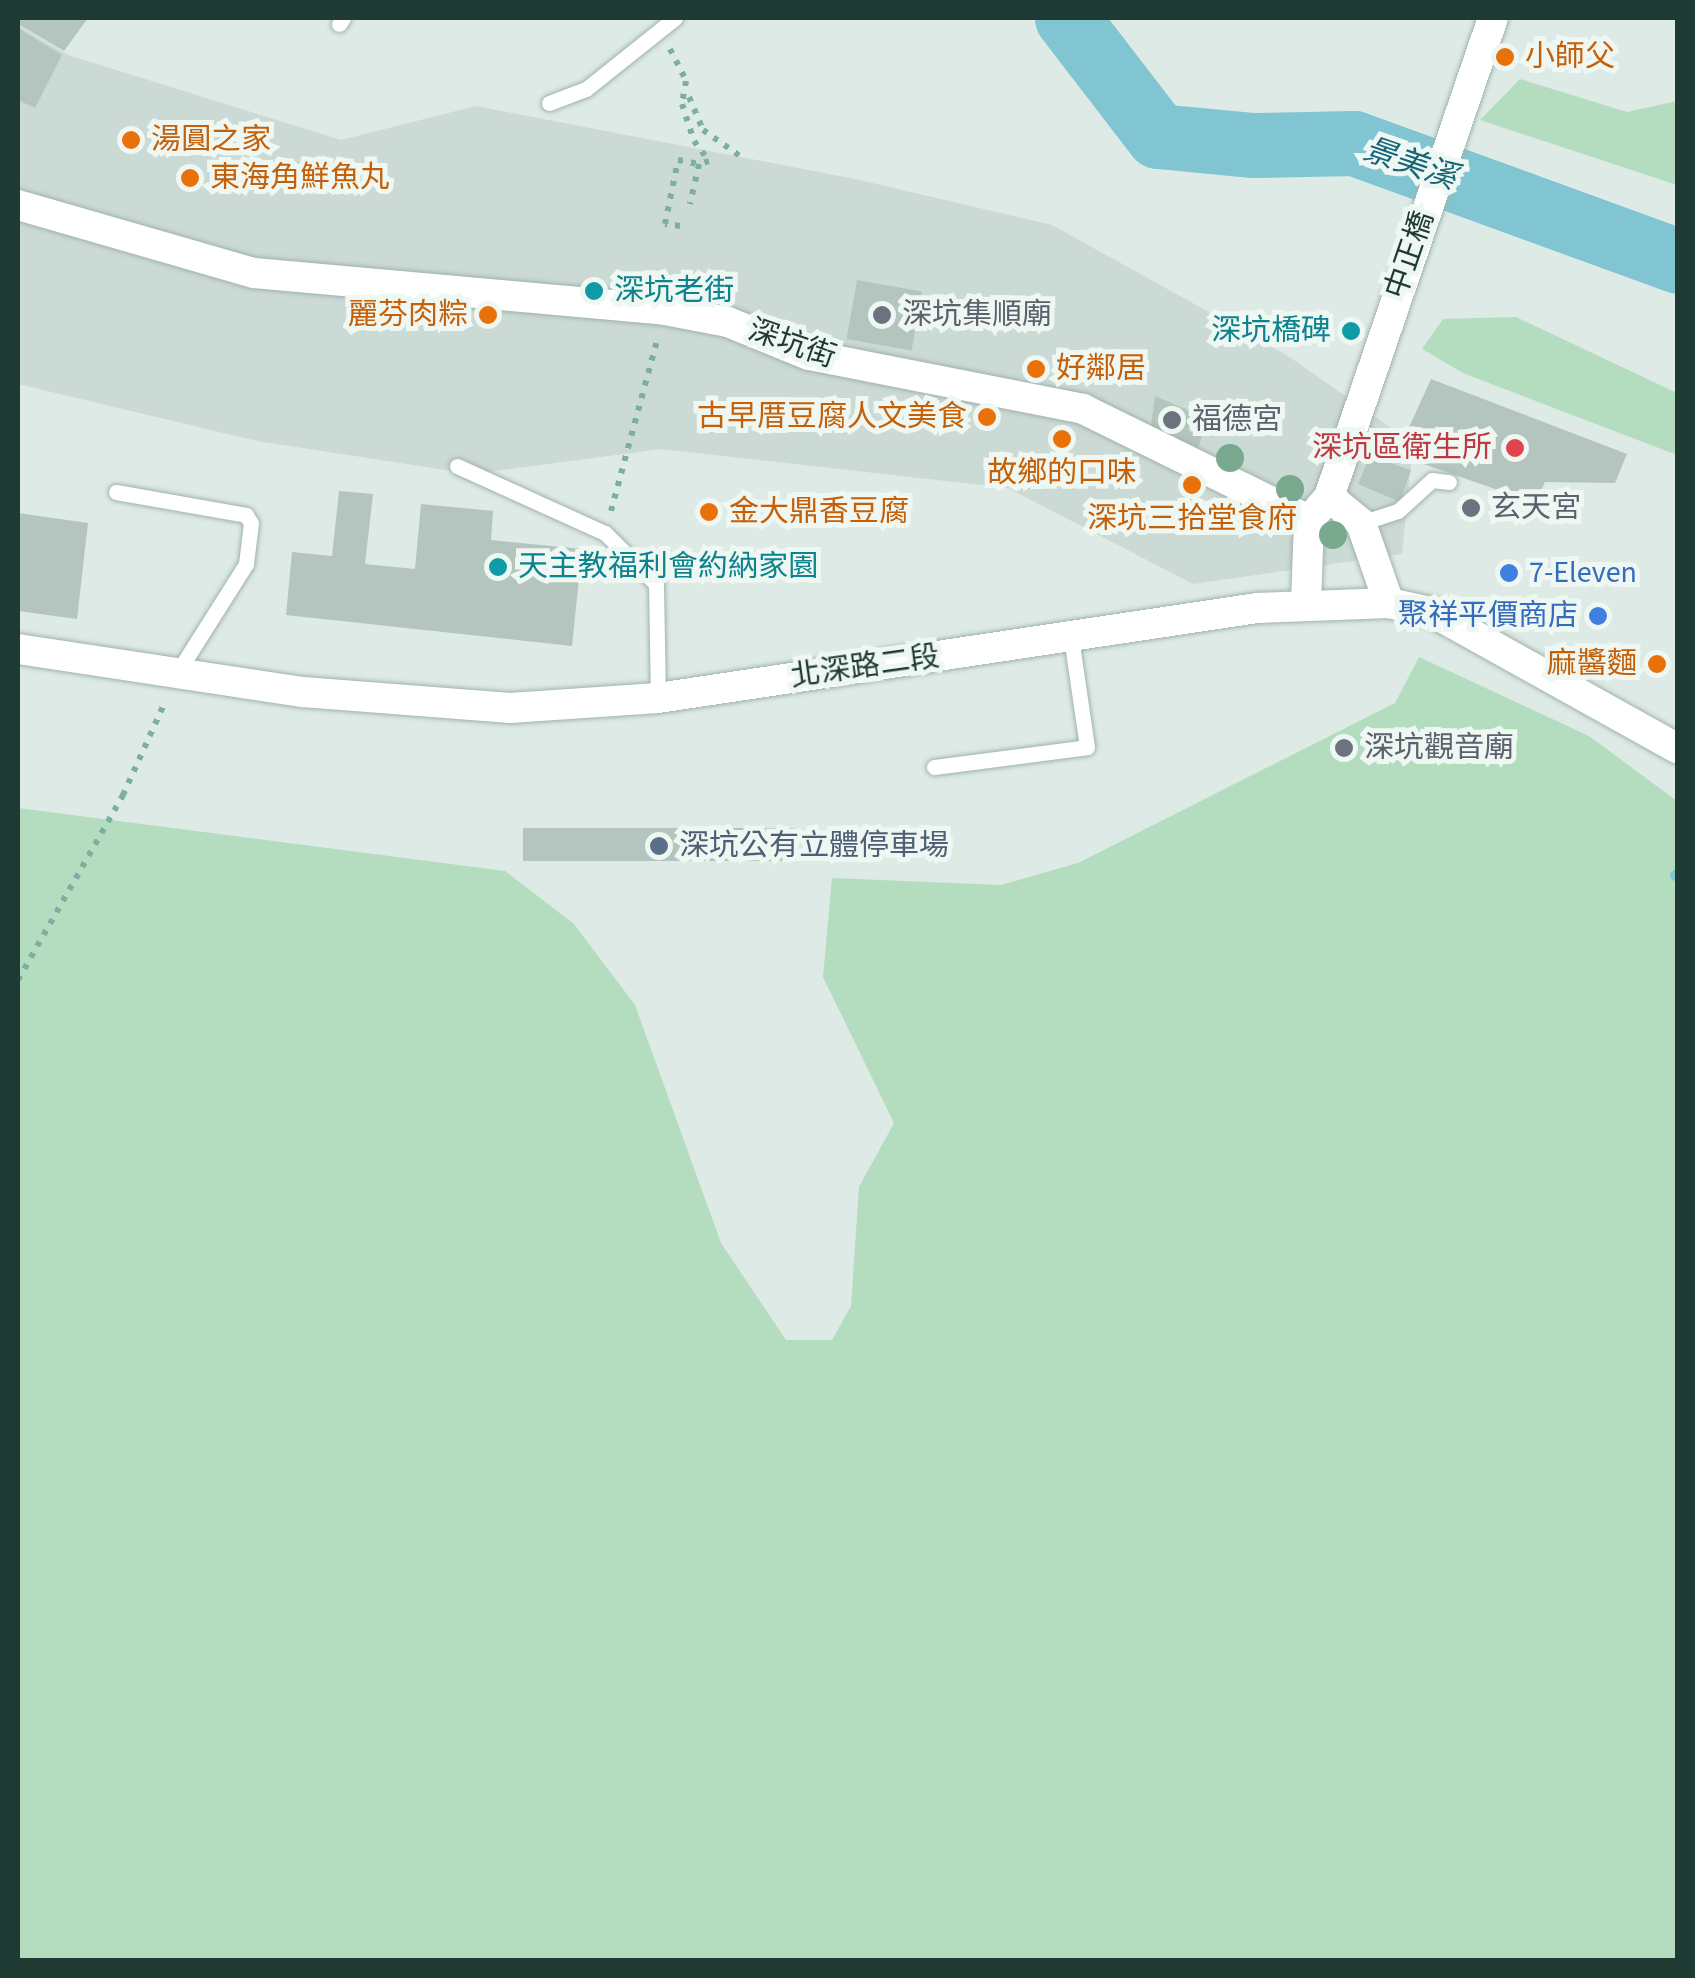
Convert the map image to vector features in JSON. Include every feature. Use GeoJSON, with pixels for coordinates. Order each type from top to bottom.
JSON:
{"type":"FeatureCollection","features":[{"type":"Feature","properties":{"kind":"street","name":"中正橋"},"geometry":{"type":"LineString","coordinates":[[1319,508],[1494,18]]}},
{"type":"Feature","properties":{"kind":"street","name":"深坑街"},"geometry":{"type":"LineString","coordinates":[[18,204],[254,273],[665,310],[728,322],[810,355],[1084,409],[1361,523]]}},
{"type":"Feature","properties":{"kind":"street"},"geometry":{"type":"LineString","coordinates":[[1306,603],[1319,508]]}},
{"type":"Feature","properties":{"kind":"street"},"geometry":{"type":"LineString","coordinates":[[1361,523],[1389,602]]}},
{"type":"Feature","properties":{"kind":"street","name":"北深路二段"},"geometry":{"type":"LineString","coordinates":[[18,649],[303,692],[510,708],[658,698],[1306,603],[1389,602],[1434,613],[1678,749]]}},
{"type":"Feature","properties":{"kind":"lane"},"geometry":{"type":"LineString","coordinates":[[548,103],[586,89],[675,18]]}},
{"type":"Feature","properties":{"kind":"lane"},"geometry":{"type":"LineString","coordinates":[[457,466],[604,533],[656,584],[658,698]]}},
{"type":"Feature","properties":{"kind":"lane"},"geometry":{"type":"LineString","coordinates":[[1361,523],[1398,511],[1432,480],[1449,482]]}},
{"type":"Feature","properties":{"kind":"lane"},"geometry":{"type":"LineString","coordinates":[[116,492],[246,515],[252,523],[246,564],[178,673]]}},
{"type":"Feature","properties":{"kind":"lane"},"geometry":{"type":"LineString","coordinates":[[934,767],[1087,747],[1071,636]]}},
{"type":"Feature","properties":{"kind":"path"},"geometry":{"type":"LineString","coordinates":[[686,81],[688,96],[703,130],[740,156]]}},
{"type":"Feature","properties":{"kind":"path"},"geometry":{"type":"LineString","coordinates":[[680,226],[666,224],[678,160],[699,164],[709,161],[694,140],[682,104],[688,96]]}},
{"type":"Feature","properties":{"kind":"path"},"geometry":{"type":"LineString","coordinates":[[690,204],[699,164]]}},
{"type":"Feature","properties":{"kind":"path"},"geometry":{"type":"LineString","coordinates":[[604,533],[665,310]]}},
{"type":"Feature","properties":{"kind":"path"},"geometry":{"type":"LineString","coordinates":[[18,980],[123,795],[178,673]]}},
{"type":"Feature","properties":{"kind":"shaded area","name":"深坑老街"},"geometry":{"type":"Polygon","coordinates":[[[18,25],[68,55],[341,140],[476,106],[855,179],[1052,225],[1288,356],[1413,443],[1402,554],[1193,584],[1008,488],[661,449],[472,474],[257,441],[18,384],[18,25]]]}},
{"type":"Feature","properties":{"kind":"green space"},"geometry":{"type":"Polygon","coordinates":[[[1520,79],[1627,112],[1677,101],[1677,185],[1480,120],[1520,79]]]}},
{"type":"Feature","properties":{"kind":"green space"},"geometry":{"type":"Polygon","coordinates":[[[1516,317],[1677,393],[1677,455],[1465,374],[1422,349],[1443,319],[1516,317]]]}},
{"type":"Feature","properties":{"kind":"green space"},"geometry":{"type":"Polygon","coordinates":[[[1419,657],[1589,736],[1677,801],[1677,1960],[18,1960],[18,808],[505,871],[574,924],[635,1005],[721,1243],[786,1340],[832,1340],[851,1306],[859,1187],[894,1123],[823,977],[832,878],[1001,885],[1078,863],[1395,703],[1419,657]]]}},
{"type":"Feature","properties":{"kind":"building"},"geometry":{"type":"Polygon","coordinates":[[[18,18],[88,18],[64,51],[18,24],[18,18]]]}},
{"type":"Feature","properties":{"kind":"building"},"geometry":{"type":"Polygon","coordinates":[[[18,28],[62,55],[35,108],[18,100],[18,28]]]}},
{"type":"Feature","properties":{"kind":"building","name":"深坑集順廟"},"geometry":{"type":"Polygon","coordinates":[[[857,280],[922,291],[912,351],[847,339],[857,280]]]}},
{"type":"Feature","properties":{"kind":"building","name":"深坑區衛生所"},"geometry":{"type":"Polygon","coordinates":[[[1431,379],[1627,454],[1615,483],[1545,482],[1535,503],[1415,461],[1423,441],[1406,434],[1431,379]]]}},
{"type":"Feature","properties":{"kind":"building","name":"福德宮"},"geometry":{"type":"Polygon","coordinates":[[[1155,396],[1195,413],[1188,430],[1202,436],[1198,448],[1151,426],[1155,396]]]}},
{"type":"Feature","properties":{"kind":"building"},"geometry":{"type":"Polygon","coordinates":[[[1370,456],[1411,470],[1400,502],[1358,484],[1370,456]]]}},
{"type":"Feature","properties":{"kind":"building","name":"天主教福利會約納家園"},"geometry":{"type":"Polygon","coordinates":[[[339,491],[373,494],[365,564],[415,569],[421,504],[493,511],[491,540],[582,549],[572,646],[286,615],[292,552],[332,556],[339,491]]]}},
{"type":"Feature","properties":{"kind":"building"},"geometry":{"type":"Polygon","coordinates":[[[18,513],[88,523],[77,619],[18,611],[18,513]]]}},
{"type":"Feature","properties":{"kind":"building","name":"深坑公有立體停車場"},"geometry":{"type":"Polygon","coordinates":[[[523,828],[795,828],[795,861],[523,861],[523,828]]]}},
{"type":"Feature","properties":{"kind":"waterway","name":"景美溪"},"geometry":{"type":"LineString","coordinates":[[1067,18],[1158,136],[1254,145],[1354,143],[1678,261]]}},
{"type":"Feature","properties":{"kind":"place","name":"小師父"},"geometry":{"type":"Point","coordinates":[1505,57]}},
{"type":"Feature","properties":{"kind":"place","name":"湯圓之家"},"geometry":{"type":"Point","coordinates":[131,140]}},
{"type":"Feature","properties":{"kind":"place","name":"東海角鮮魚丸"},"geometry":{"type":"Point","coordinates":[190,178]}},
{"type":"Feature","properties":{"kind":"place","name":"深坑老街"},"geometry":{"type":"Point","coordinates":[594,291]}},
{"type":"Feature","properties":{"kind":"place","name":"麗芬肉粽"},"geometry":{"type":"Point","coordinates":[488,315]}},
{"type":"Feature","properties":{"kind":"place","name":"深坑集順廟"},"geometry":{"type":"Point","coordinates":[882,315]}},
{"type":"Feature","properties":{"kind":"place","name":"深坑橋碑"},"geometry":{"type":"Point","coordinates":[1351,331]}},
{"type":"Feature","properties":{"kind":"place","name":"好鄰居"},"geometry":{"type":"Point","coordinates":[1036,369]}},
{"type":"Feature","properties":{"kind":"place","name":"古早厝豆腐人文美食"},"geometry":{"type":"Point","coordinates":[987,417]}},
{"type":"Feature","properties":{"kind":"place","name":"福德宮"},"geometry":{"type":"Point","coordinates":[1172,420]}},
{"type":"Feature","properties":{"kind":"place","name":"故鄉的口味"},"geometry":{"type":"Point","coordinates":[1062,439]}},
{"type":"Feature","properties":{"kind":"place","name":"深坑區衛生所"},"geometry":{"type":"Point","coordinates":[1515,448]}},
{"type":"Feature","properties":{"kind":"place","name":"深坑三拾堂食府"},"geometry":{"type":"Point","coordinates":[1192,485]}},
{"type":"Feature","properties":{"kind":"place","name":"玄天宮"},"geometry":{"type":"Point","coordinates":[1471,508]}},
{"type":"Feature","properties":{"kind":"place","name":"金大鼎香豆腐"},"geometry":{"type":"Point","coordinates":[709,512]}},
{"type":"Feature","properties":{"kind":"place","name":"天主教福利會約納家園"},"geometry":{"type":"Point","coordinates":[498,567]}},
{"type":"Feature","properties":{"kind":"place","name":"7-Eleven"},"geometry":{"type":"Point","coordinates":[1509,573]}},
{"type":"Feature","properties":{"kind":"place","name":"聚祥平價商店"},"geometry":{"type":"Point","coordinates":[1598,616]}},
{"type":"Feature","properties":{"kind":"place","name":"麻醬麵"},"geometry":{"type":"Point","coordinates":[1657,664]}},
{"type":"Feature","properties":{"kind":"place","name":"深坑觀音廟"},"geometry":{"type":"Point","coordinates":[1344,748]}},
{"type":"Feature","properties":{"kind":"place","name":"深坑公有立體停車場"},"geometry":{"type":"Point","coordinates":[659,846]}}]}
